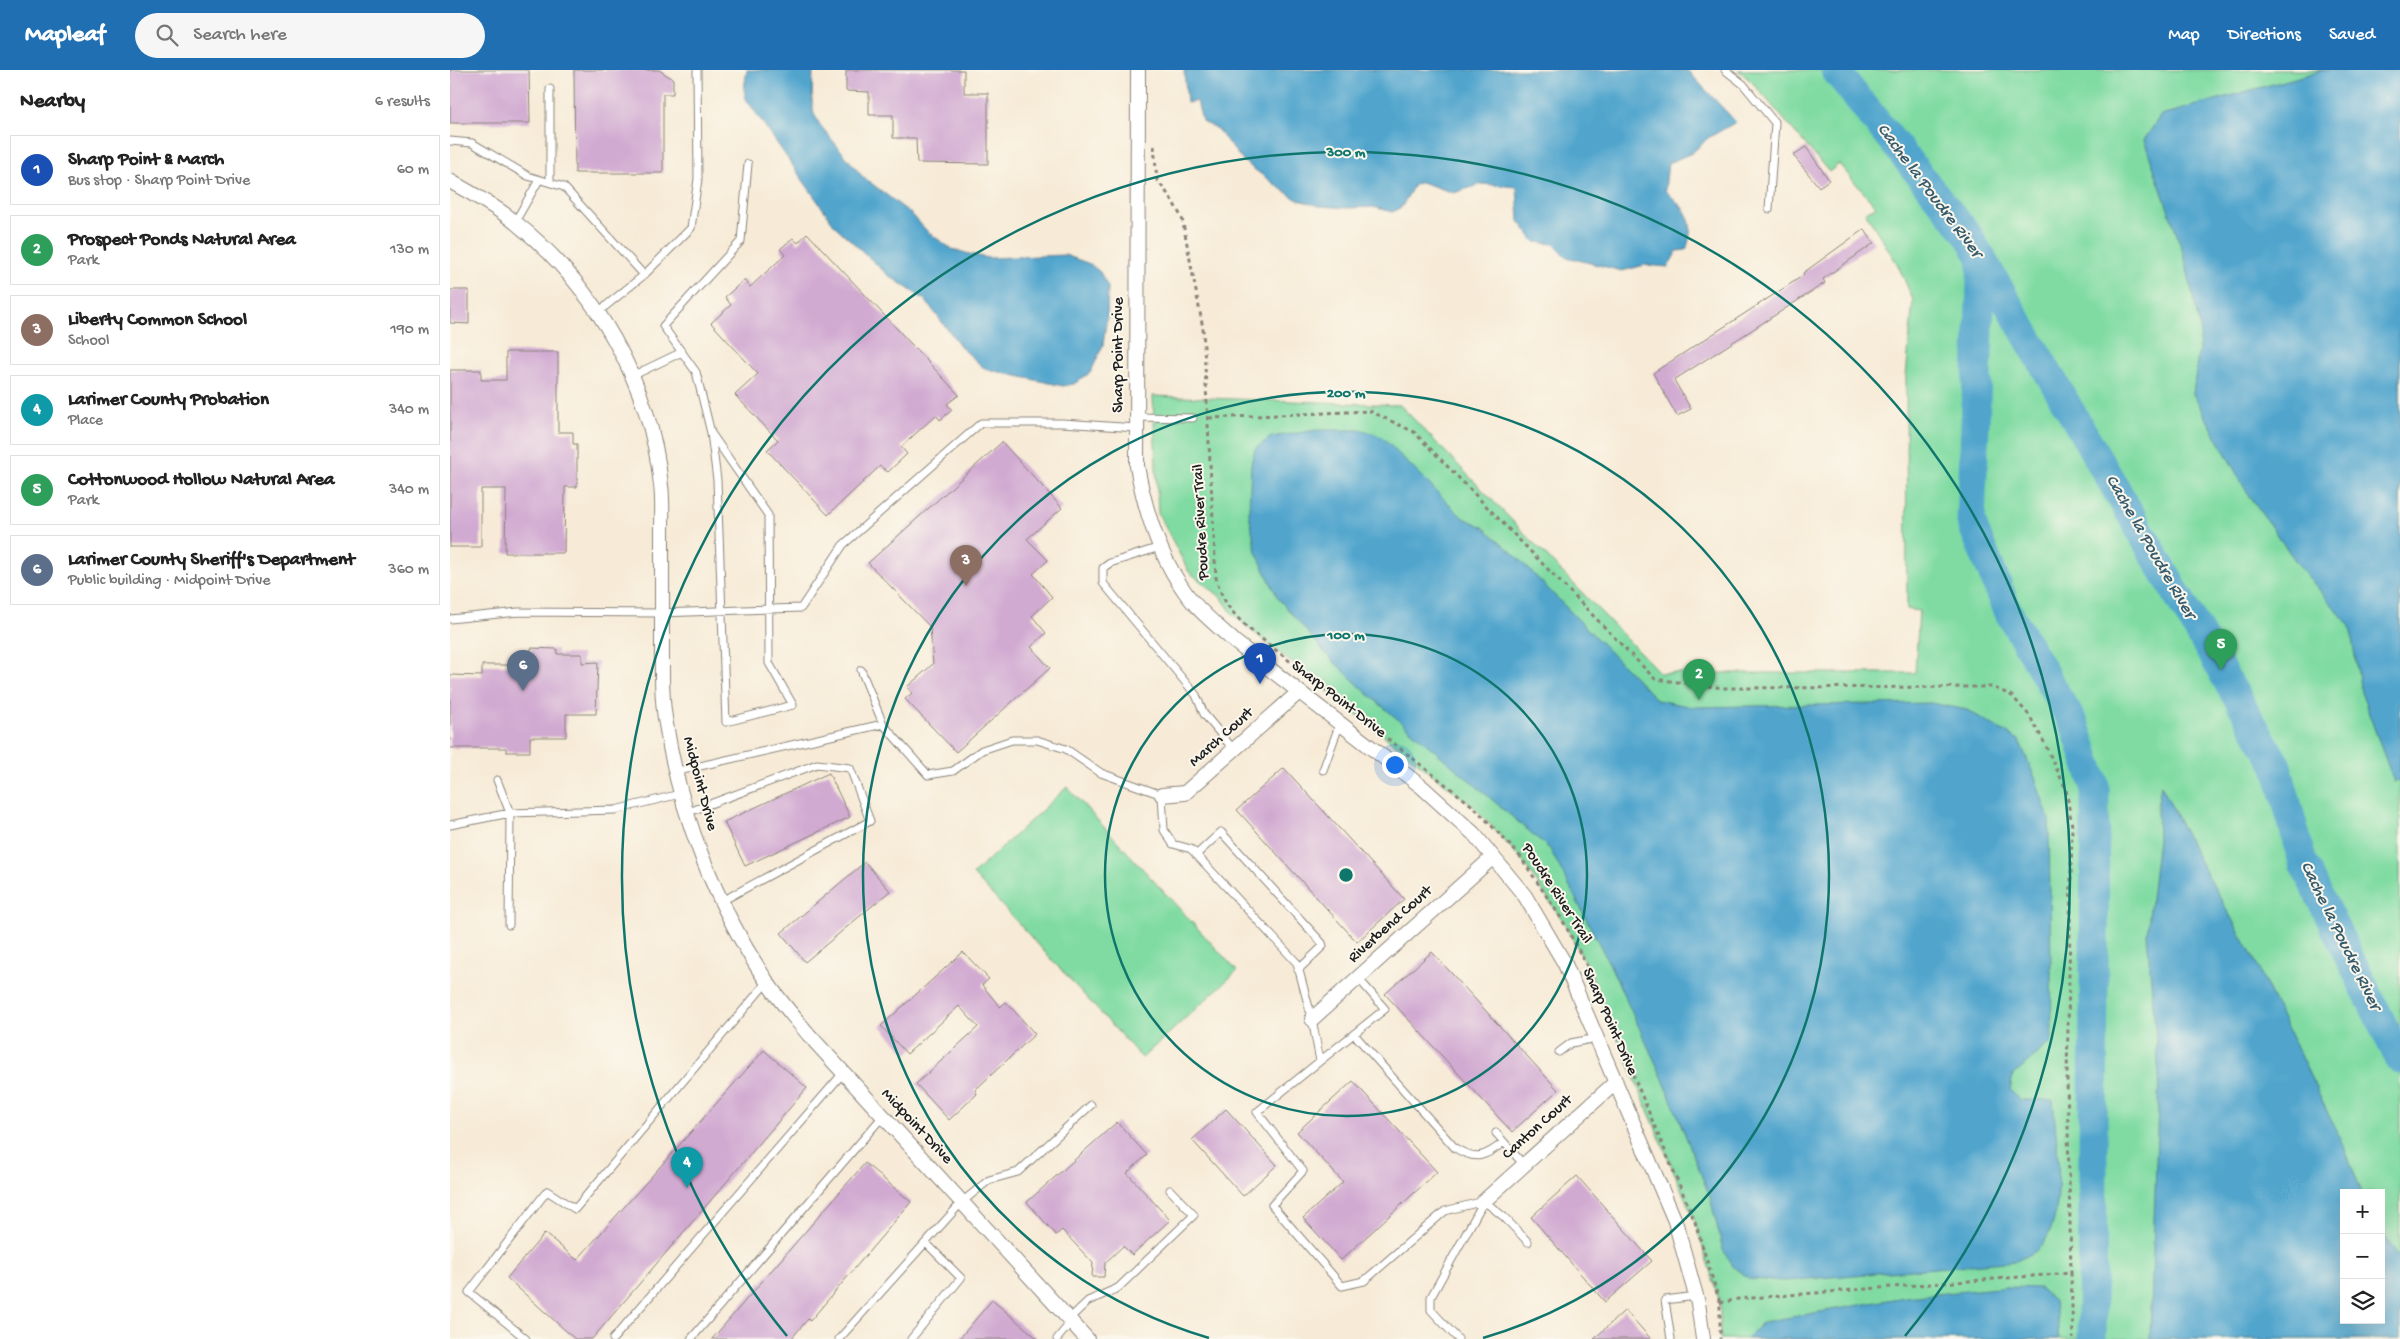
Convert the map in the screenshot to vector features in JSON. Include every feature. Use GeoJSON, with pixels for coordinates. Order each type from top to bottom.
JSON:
{"type":"FeatureCollection","features":[{"type":"Feature","properties":{"kind":"street","name":"Sharp Point Drive"},"geometry":{"type":"LineString","coordinates":[[1138,70],[1137,466],[1144,503],[1160,547],[1186,594],[1235,642],[1422,786],[1474,834],[1525,896],[1565,964],[1675,1222],[1696,1296],[1703,1339]]}},
{"type":"Feature","properties":{"kind":"street","name":"Midpoint Drive"},"geometry":{"type":"LineString","coordinates":[[450,181],[516,222],[567,272],[612,335],[632,376],[648,422],[662,487],[662,687],[665,721],[674,772],[686,813],[722,901],[767,982],[809,1036],[1087,1339]]}},
{"type":"Feature","properties":{"kind":"street","name":"March Court"},"geometry":{"type":"LineString","coordinates":[[1162,795],[1185,794],[1300,692]]}},
{"type":"Feature","properties":{"kind":"street","name":"Riverbend Court"},"geometry":{"type":"LineString","coordinates":[[1312,1019],[1493,857]]}},
{"type":"Feature","properties":{"kind":"street","name":"Canton Court"},"geometry":{"type":"LineString","coordinates":[[1484,1201],[1616,1082]]}},
{"type":"Feature","properties":{"kind":"lane"},"geometry":{"type":"LineString","coordinates":[[597,313],[644,275],[691,228],[698,179],[697,70]]}},
{"type":"Feature","properties":{"kind":"lane"},"geometry":{"type":"LineString","coordinates":[[1725,70],[1743,84],[1775,124],[1769,209]]}},
{"type":"Feature","properties":{"kind":"lane"},"geometry":{"type":"LineString","coordinates":[[550,90],[550,182]]}},
{"type":"Feature","properties":{"kind":"lane"},"geometry":{"type":"LineString","coordinates":[[450,142],[472,143],[539,180],[564,187],[644,275]]}},
{"type":"Feature","properties":{"kind":"lane"},"geometry":{"type":"LineString","coordinates":[[711,433],[768,515],[769,663],[793,705],[726,722],[717,480],[711,433],[696,372],[663,326],[741,241],[748,164]]}},
{"type":"Feature","properties":{"kind":"lane"},"geometry":{"type":"LineString","coordinates":[[516,222],[539,180]]}},
{"type":"Feature","properties":{"kind":"lane"},"geometry":{"type":"LineString","coordinates":[[632,376],[682,352]]}},
{"type":"Feature","properties":{"kind":"lane"},"geometry":{"type":"LineString","coordinates":[[450,619],[518,612],[662,613],[800,608],[843,545],[981,422],[1137,423],[1193,418]]}},
{"type":"Feature","properties":{"kind":"lane"},"geometry":{"type":"LineString","coordinates":[[1160,547],[1110,563],[1103,568],[1103,583],[1196,695],[1204,714],[1234,750]]}},
{"type":"Feature","properties":{"kind":"lane"},"geometry":{"type":"LineString","coordinates":[[861,670],[883,724],[928,775],[954,771],[982,750],[1012,740],[1037,740],[1066,749],[1101,773],[1162,795],[1164,830],[1173,844],[1191,849],[1297,963],[1312,1019],[1320,1062]]}},
{"type":"Feature","properties":{"kind":"lane"},"geometry":{"type":"LineString","coordinates":[[1323,770],[1340,723]]}},
{"type":"Feature","properties":{"kind":"lane"},"geometry":{"type":"LineString","coordinates":[[674,772],[883,724]]}},
{"type":"Feature","properties":{"kind":"lane"},"geometry":{"type":"LineString","coordinates":[[686,813],[816,764],[850,768],[870,821],[722,901]]}},
{"type":"Feature","properties":{"kind":"lane"},"geometry":{"type":"LineString","coordinates":[[498,780],[510,813],[509,925]]}},
{"type":"Feature","properties":{"kind":"lane"},"geometry":{"type":"LineString","coordinates":[[450,825],[510,813],[615,810],[680,794]]}},
{"type":"Feature","properties":{"kind":"lane"},"geometry":{"type":"LineString","coordinates":[[1196,855],[1221,832],[1322,943],[1323,946],[1298,970]]}},
{"type":"Feature","properties":{"kind":"lane"},"geometry":{"type":"LineString","coordinates":[[1358,978],[1385,1009],[1257,1112],[1303,1171],[1272,1205],[1342,1286],[1364,1282],[1445,1211],[1484,1201]]}},
{"type":"Feature","properties":{"kind":"lane"},"geometry":{"type":"LineString","coordinates":[[526,1339],[470,1292],[547,1192],[575,1209],[767,982]]}},
{"type":"Feature","properties":{"kind":"lane"},"geometry":{"type":"LineString","coordinates":[[1354,1034],[1455,1148],[1466,1154],[1479,1156],[1490,1153],[1504,1142]]}},
{"type":"Feature","properties":{"kind":"lane"},"geometry":{"type":"LineString","coordinates":[[1559,1052],[1571,1043],[1597,1038]]}},
{"type":"Feature","properties":{"kind":"lane"},"geometry":{"type":"LineString","coordinates":[[612,1339],[844,1073]]}},
{"type":"Feature","properties":{"kind":"lane"},"geometry":{"type":"LineString","coordinates":[[839,1339],[962,1202],[989,1180],[1018,1172],[1091,1105]]}},
{"type":"Feature","properties":{"kind":"lane"},"geometry":{"type":"LineString","coordinates":[[690,1339],[883,1116]]}},
{"type":"Feature","properties":{"kind":"lane"},"geometry":{"type":"LineString","coordinates":[[1496,1133],[1524,1165]]}},
{"type":"Feature","properties":{"kind":"lane"},"geometry":{"type":"LineString","coordinates":[[1057,1339],[1070,1320],[1088,1301],[1118,1288],[1194,1215],[1170,1190]]}},
{"type":"Feature","properties":{"kind":"lane"},"geometry":{"type":"LineString","coordinates":[[1484,1201],[1504,1217],[1528,1242]]}},
{"type":"Feature","properties":{"kind":"lane"},"geometry":{"type":"LineString","coordinates":[[1458,1339],[1431,1310],[1431,1297],[1484,1201]]}},
{"type":"Feature","properties":{"kind":"lane"},"geometry":{"type":"LineString","coordinates":[[911,1339],[961,1278],[926,1243]]}},
{"type":"Feature","properties":{"kind":"lane"},"geometry":{"type":"LineString","coordinates":[[1671,1339],[1665,1300],[1696,1296]]}},
{"type":"Feature","properties":{"kind":"path","name":"Poudre River Trail"},"geometry":{"type":"LineString","coordinates":[[1154,138],[1154,166],[1157,180],[1170,197],[1182,218],[1203,328],[1216,578],[1222,598],[1232,613],[1248,628],[1474,807],[1520,856],[1563,921],[1589,970],[1695,1222],[1720,1303],[1720,1339]]}},
{"type":"Feature","properties":{"kind":"path"},"geometry":{"type":"LineString","coordinates":[[1209,418],[1370,411],[1414,432],[1655,679],[1722,688],[1993,686],[2012,696],[2028,716],[2043,740],[2066,789],[2072,826],[2066,1077],[2073,1339]]}},
{"type":"Feature","properties":{"kind":"path"},"geometry":{"type":"LineString","coordinates":[[1720,1303],[1738,1299],[2071,1274]]}},
{"type":"Feature","properties":{"kind":"green space"},"geometry":{"type":"Polygon","coordinates":[[[1738,70],[2400,70],[2400,1339],[1720,1339],[1720,1303],[1695,1222],[1589,970],[1563,921],[1521,859],[1474,807],[1248,628],[1232,613],[1222,598],[1189,572],[1158,513],[1153,396],[1400,405],[1660,673],[1915,673],[1919,611],[1907,609],[1906,377],[1913,300],[1898,265],[1865,212],[1876,207],[1839,164],[1829,172],[1752,82],[1738,70]]]}},
{"type":"Feature","properties":{"kind":"green space"},"geometry":{"type":"Polygon","coordinates":[[[1067,787],[1237,971],[1142,1058],[973,874],[1067,787]]]}},
{"type":"Feature","properties":{"kind":"water"},"geometry":{"type":"Polygon","coordinates":[[[747,70],[813,70],[812,101],[814,114],[820,125],[862,176],[910,213],[929,233],[952,249],[989,258],[1065,255],[1090,264],[1100,272],[1108,287],[1107,316],[1103,345],[1091,372],[1074,384],[1063,386],[985,369],[962,348],[925,300],[888,275],[835,226],[746,99],[744,89],[747,70]]]}},
{"type":"Feature","properties":{"kind":"water"},"geometry":{"type":"Polygon","coordinates":[[[1184,70],[1687,70],[1736,122],[1708,138],[1692,153],[1668,163],[1665,190],[1684,210],[1690,222],[1686,250],[1677,251],[1668,267],[1645,265],[1622,271],[1566,257],[1554,244],[1535,242],[1519,221],[1517,187],[1482,184],[1454,193],[1421,182],[1414,185],[1401,208],[1392,212],[1373,207],[1319,206],[1296,199],[1243,161],[1217,129],[1202,121],[1197,101],[1187,103],[1184,70]]]}},
{"type":"Feature","properties":{"kind":"water"},"geometry":{"type":"Polygon","coordinates":[[[2324,70],[2400,70],[2400,781],[2394,782],[2361,692],[2350,626],[2300,567],[2249,496],[2193,394],[2201,332],[2184,255],[2144,140],[2161,115],[2324,70]]]}},
{"type":"Feature","properties":{"kind":"water"},"geometry":{"type":"Polygon","coordinates":[[[1317,430],[1363,430],[1382,437],[1462,517],[1483,527],[1514,554],[1657,700],[1693,707],[1931,703],[1967,710],[2019,740],[2036,780],[2049,820],[2052,1041],[2013,1075],[2010,1090],[2020,1100],[2053,1100],[2058,1157],[2057,1201],[2054,1220],[2047,1237],[2037,1250],[2016,1261],[1785,1281],[1749,1279],[1732,1266],[1723,1250],[1710,1197],[1663,1079],[1610,965],[1550,849],[1368,694],[1329,657],[1278,598],[1256,552],[1249,513],[1251,464],[1255,449],[1271,437],[1317,430]]]}},
{"type":"Feature","properties":{"kind":"water"},"geometry":{"type":"Polygon","coordinates":[[[2161,785],[2192,847],[2254,959],[2345,1149],[2360,1189],[2340,1189],[2340,1324],[2385,1324],[2385,1237],[2400,1259],[2400,1339],[2150,1339],[2159,1074],[2147,934],[2158,839],[2157,807],[2161,785]]]}},
{"type":"Feature","properties":{"kind":"water"},"geometry":{"type":"Polygon","coordinates":[[[2008,1287],[2039,1288],[2055,1301],[2059,1339],[1746,1339],[1763,1322],[1905,1297],[2008,1287]]]}},
{"type":"Feature","properties":{"kind":"building"},"geometry":{"type":"Polygon","coordinates":[[[450,70],[529,70],[530,123],[450,123],[450,70]]]}},
{"type":"Feature","properties":{"kind":"building"},"geometry":{"type":"Polygon","coordinates":[[[574,70],[659,70],[673,79],[673,94],[663,94],[663,173],[575,173],[574,70]]]}},
{"type":"Feature","properties":{"kind":"building"},"geometry":{"type":"Polygon","coordinates":[[[846,70],[964,70],[964,93],[988,93],[988,164],[917,163],[916,138],[893,138],[893,115],[869,115],[869,92],[846,91],[846,70]]]}},
{"type":"Feature","properties":{"kind":"building"},"geometry":{"type":"Polygon","coordinates":[[[1806,147],[1829,180],[1819,187],[1793,155],[1806,147]]]}},
{"type":"Feature","properties":{"kind":"building"},"geometry":{"type":"Polygon","coordinates":[[[1864,229],[1874,243],[1823,279],[1825,283],[1674,380],[1691,409],[1677,416],[1653,373],[1804,275],[1803,273],[1864,229]]]}},
{"type":"Feature","properties":{"kind":"building"},"geometry":{"type":"Polygon","coordinates":[[[807,233],[959,395],[947,404],[952,410],[940,420],[936,415],[901,447],[907,454],[888,472],[880,466],[828,515],[767,450],[778,440],[735,395],[758,374],[711,323],[731,305],[725,297],[744,280],[750,287],[785,255],[780,249],[793,238],[798,243],[807,233]]]}},
{"type":"Feature","properties":{"kind":"building"},"geometry":{"type":"Polygon","coordinates":[[[450,290],[469,290],[469,324],[450,323],[450,290]]]}},
{"type":"Feature","properties":{"kind":"building"},"geometry":{"type":"Polygon","coordinates":[[[506,352],[558,352],[558,432],[573,432],[573,444],[577,444],[577,487],[565,487],[564,553],[505,553],[506,489],[481,489],[481,547],[450,547],[450,370],[481,370],[481,380],[506,380],[506,352]]]}},
{"type":"Feature","properties":{"kind":"building"},"geometry":{"type":"Polygon","coordinates":[[[1002,442],[1062,508],[1027,539],[1048,560],[1033,574],[1052,597],[1032,616],[1046,633],[1031,647],[1050,668],[956,752],[905,699],[912,693],[907,687],[933,664],[930,627],[868,563],[1002,442]]]}},
{"type":"Feature","properties":{"kind":"building"},"geometry":{"type":"Polygon","coordinates":[[[531,648],[557,649],[557,654],[582,654],[582,663],[598,662],[596,714],[566,714],[566,737],[530,737],[530,752],[506,752],[506,748],[450,748],[450,675],[482,676],[482,665],[530,665],[531,648]]]}},
{"type":"Feature","properties":{"kind":"building"},"geometry":{"type":"Polygon","coordinates":[[[1284,768],[1404,899],[1357,942],[1237,810],[1284,768]]]}},
{"type":"Feature","properties":{"kind":"building"},"geometry":{"type":"Polygon","coordinates":[[[829,773],[850,817],[745,866],[724,822],[829,773]]]}},
{"type":"Feature","properties":{"kind":"building"},"geometry":{"type":"Polygon","coordinates":[[[865,862],[890,891],[805,962],[781,933],[865,862]]]}},
{"type":"Feature","properties":{"kind":"building"},"geometry":{"type":"Polygon","coordinates":[[[963,952],[989,979],[982,985],[1000,1007],[1006,1002],[1035,1034],[975,1090],[977,1094],[949,1120],[916,1084],[978,1027],[959,1006],[907,1054],[881,1026],[963,952]]]}},
{"type":"Feature","properties":{"kind":"building"},"geometry":{"type":"Polygon","coordinates":[[[1432,952],[1558,1090],[1512,1132],[1385,994],[1432,952]]]}},
{"type":"Feature","properties":{"kind":"building"},"geometry":{"type":"Polygon","coordinates":[[[764,1050],[807,1088],[592,1339],[575,1339],[507,1278],[545,1233],[577,1260],[764,1050]]]}},
{"type":"Feature","properties":{"kind":"building"},"geometry":{"type":"Polygon","coordinates":[[[1353,1081],[1437,1172],[1341,1260],[1303,1218],[1343,1182],[1297,1132],[1353,1081]]]}},
{"type":"Feature","properties":{"kind":"building"},"geometry":{"type":"Polygon","coordinates":[[[1226,1109],[1277,1165],[1243,1196],[1192,1140],[1226,1109]]]}},
{"type":"Feature","properties":{"kind":"building"},"geometry":{"type":"Polygon","coordinates":[[[1117,1122],[1147,1155],[1127,1173],[1170,1220],[1132,1255],[1123,1246],[1105,1263],[1104,1277],[1092,1277],[1093,1263],[1062,1230],[1056,1235],[1027,1202],[1117,1122]]]}},
{"type":"Feature","properties":{"kind":"building"},"geometry":{"type":"Polygon","coordinates":[[[865,1163],[911,1202],[810,1321],[808,1319],[791,1339],[712,1339],[865,1163]]]}},
{"type":"Feature","properties":{"kind":"building"},"geometry":{"type":"Polygon","coordinates":[[[1577,1176],[1652,1261],[1605,1302],[1531,1217],[1577,1176]]]}},
{"type":"Feature","properties":{"kind":"building"},"geometry":{"type":"Polygon","coordinates":[[[992,1300],[1038,1339],[959,1339],[992,1300]]]}},
{"type":"Feature","properties":{"kind":"building"},"geometry":{"type":"Polygon","coordinates":[[[1625,1310],[1651,1339],[1594,1339],[1625,1310]]]}},
{"type":"Feature","properties":{"kind":"waterway","name":"Cache la Poudre River"},"geometry":{"type":"LineString","coordinates":[[1835,70],[1968,235],[2277,766],[2303,863],[2400,1060]]}},
{"type":"Feature","properties":{"kind":"waterway"},"geometry":{"type":"LineString","coordinates":[[1982,257],[1971,522],[2009,613],[2075,726],[2095,785],[2092,1339]]}},
{"type":"Feature","properties":{"kind":"place","name":"Liberty Common School"},"geometry":{"type":"Point","coordinates":[966,586]}},
{"type":"Feature","properties":{"kind":"place","name":"Cottonwood Hollow Natural Area"},"geometry":{"type":"Point","coordinates":[2221,670]}},
{"type":"Feature","properties":{"kind":"place","name":"Sharp Point & March"},"geometry":{"type":"Point","coordinates":[1260,684]}},
{"type":"Feature","properties":{"kind":"place","name":"Larimer County Sheriff's Department"},"geometry":{"type":"Point","coordinates":[523,691]}},
{"type":"Feature","properties":{"kind":"place","name":"Prospect Ponds Natural Area"},"geometry":{"type":"Point","coordinates":[1699,700]}},
{"type":"Feature","properties":{"kind":"place","name":"Larimer County Probation"},"geometry":{"type":"Point","coordinates":[687,1188]}}]}
